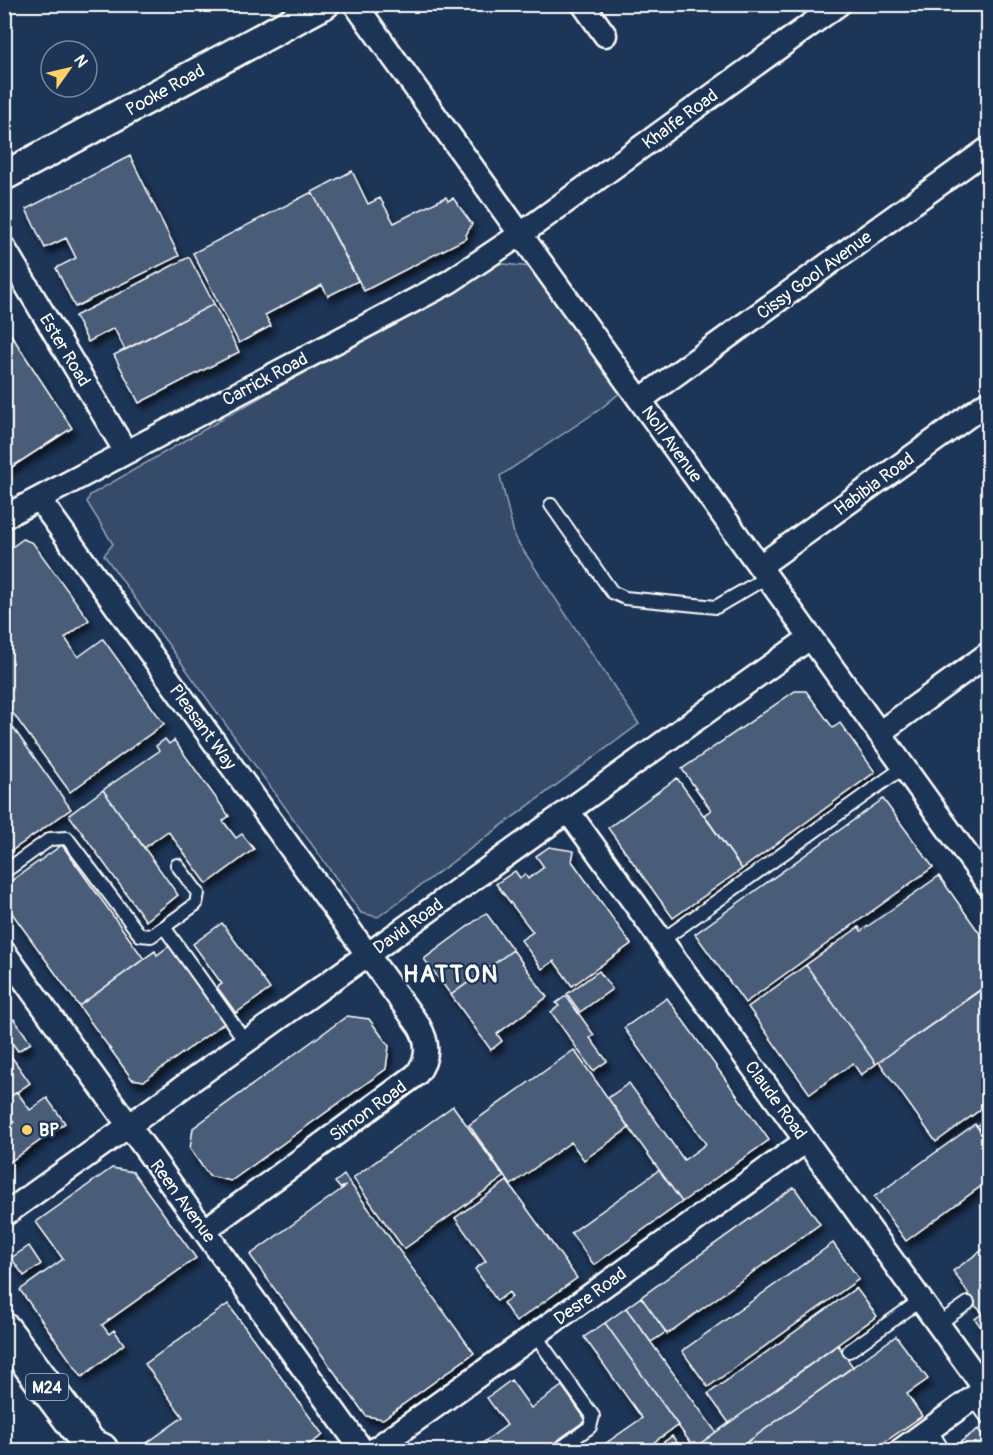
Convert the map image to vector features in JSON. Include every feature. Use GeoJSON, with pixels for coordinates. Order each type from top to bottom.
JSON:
{"type":"FeatureCollection","features":[{"type":"Feature","properties":{"kind":"main road","name":"M24"},"geometry":{"type":"LineString","coordinates":[[4,1330],[91,1449]]}},
{"type":"Feature","properties":{"kind":"street","name":"Pooke Road"},"geometry":{"type":"LineString","coordinates":[[4,176],[325,4]]}},
{"type":"Feature","properties":{"kind":"street","name":"Noll Avenue"},"geometry":{"type":"LineString","coordinates":[[355,4],[988,884]]}},
{"type":"Feature","properties":{"kind":"street"},"geometry":{"type":"LineString","coordinates":[[583,4],[605,35]]}},
{"type":"Feature","properties":{"kind":"street","name":"Khalfe Road"},"geometry":{"type":"LineString","coordinates":[[520,234],[839,4]]}},
{"type":"Feature","properties":{"kind":"street","name":"Cissy Gool Avenue"},"geometry":{"type":"LineString","coordinates":[[640,400],[988,149]]}},
{"type":"Feature","properties":{"kind":"street","name":"Carrick Road"},"geometry":{"type":"LineString","coordinates":[[4,517],[430,292],[520,234]]}},
{"type":"Feature","properties":{"kind":"street","name":"Ester Road"},"geometry":{"type":"LineString","coordinates":[[4,248],[126,452]]}},
{"type":"Feature","properties":{"kind":"street","name":"Habibia Road"},"geometry":{"type":"LineString","coordinates":[[764,572],[988,402]]}},
{"type":"Feature","properties":{"kind":"street","name":"Pleasant Way"},"geometry":{"type":"LineString","coordinates":[[39,499],[368,954]]}},
{"type":"Feature","properties":{"kind":"street","name":"David Road"},"geometry":{"type":"LineString","coordinates":[[4,1215],[811,637]]}},
{"type":"Feature","properties":{"kind":"street"},"geometry":{"type":"LineString","coordinates":[[879,733],[988,654]]}},
{"type":"Feature","properties":{"kind":"street","name":"Claude Road"},"geometry":{"type":"LineString","coordinates":[[567,811],[921,1300],[982,1391]]}},
{"type":"Feature","properties":{"kind":"street","name":"Reen Avenue"},"geometry":{"type":"LineString","coordinates":[[4,952],[362,1450]]}},
{"type":"Feature","properties":{"kind":"street","name":"Simon Road"},"geometry":{"type":"LineString","coordinates":[[205,1230],[409,1080],[422,1068],[427,1051],[424,1034],[368,954]]}},
{"type":"Feature","properties":{"kind":"street","name":"Desre Road"},"geometry":{"type":"LineString","coordinates":[[374,1450],[806,1141]]}},
{"type":"Feature","properties":{"kind":"street"},"geometry":{"type":"LineString","coordinates":[[901,1450],[982,1391]]}},
{"type":"Feature","properties":{"kind":"lane"},"geometry":{"type":"LineString","coordinates":[[551,505],[612,592],[625,598],[716,607],[764,572]]}},
{"type":"Feature","properties":{"kind":"lane"},"geometry":{"type":"LineString","coordinates":[[661,941],[904,767]]}},
{"type":"Feature","properties":{"kind":"lane"},"geometry":{"type":"LineString","coordinates":[[4,872],[50,839],[67,838],[140,935],[151,936],[196,904],[198,893],[177,865]]}},
{"type":"Feature","properties":{"kind":"lane"},"geometry":{"type":"LineString","coordinates":[[164,927],[246,1041]]}},
{"type":"Feature","properties":{"kind":"lane"},"geometry":{"type":"LineString","coordinates":[[849,1351],[921,1300]]}},
{"type":"Feature","properties":{"kind":"lane"},"geometry":{"type":"LineString","coordinates":[[938,1324],[968,1303]]}},
{"type":"Feature","properties":{"kind":"lane"},"geometry":{"type":"LineString","coordinates":[[535,1335],[593,1416],[590,1427],[558,1450]]}},
{"type":"Feature","properties":{"kind":"lane"},"geometry":{"type":"LineString","coordinates":[[982,1391],[988,1419]]}},
{"type":"Feature","properties":{"kind":"lane"},"geometry":{"type":"LineString","coordinates":[[930,1429],[943,1450]]}},
{"type":"Feature","properties":{"kind":"shaded area"},"geometry":{"type":"Polygon","coordinates":[[[495,263],[532,267],[622,391],[599,410],[500,476],[515,538],[639,724],[378,917],[361,913],[104,555],[113,544],[87,502],[90,495],[495,263]]]}},
{"type":"Feature","properties":{"kind":"building"},"geometry":{"type":"Polygon","coordinates":[[[130,156],[179,256],[75,307],[56,268],[76,258],[66,238],[45,248],[26,209],[130,156]]]}},
{"type":"Feature","properties":{"kind":"building"},"geometry":{"type":"Polygon","coordinates":[[[352,171],[368,204],[380,198],[394,223],[446,197],[448,201],[453,198],[472,224],[466,235],[467,238],[364,291],[312,192],[352,171]]]}},
{"type":"Feature","properties":{"kind":"building"},"geometry":{"type":"Polygon","coordinates":[[[312,192],[358,281],[328,296],[322,285],[265,315],[271,326],[239,343],[193,253],[312,192]]]}},
{"type":"Feature","properties":{"kind":"building"},"geometry":{"type":"Polygon","coordinates":[[[189,257],[214,304],[125,350],[114,328],[88,342],[75,316],[189,257]]]}},
{"type":"Feature","properties":{"kind":"building"},"geometry":{"type":"Polygon","coordinates":[[[214,304],[239,352],[139,403],[114,355],[214,304]]]}},
{"type":"Feature","properties":{"kind":"building"},"geometry":{"type":"Polygon","coordinates":[[[8,330],[72,428],[4,472],[4,333],[8,330]]]}},
{"type":"Feature","properties":{"kind":"building"},"geometry":{"type":"Polygon","coordinates":[[[23,539],[33,543],[89,620],[65,638],[78,657],[103,639],[164,724],[70,792],[4,701],[4,553],[23,539]]]}},
{"type":"Feature","properties":{"kind":"building"},"geometry":{"type":"Polygon","coordinates":[[[795,691],[806,691],[833,728],[840,723],[875,772],[742,869],[704,815],[711,810],[682,769],[795,691]]]}},
{"type":"Feature","properties":{"kind":"building"},"geometry":{"type":"Polygon","coordinates":[[[4,715],[71,809],[4,856],[4,715]]]}},
{"type":"Feature","properties":{"kind":"building"},"geometry":{"type":"Polygon","coordinates":[[[165,739],[169,744],[174,740],[229,816],[223,821],[236,838],[242,834],[254,849],[207,884],[168,831],[144,848],[103,790],[159,751],[156,746],[165,739]]]}},
{"type":"Feature","properties":{"kind":"building"},"geometry":{"type":"Polygon","coordinates":[[[677,778],[742,869],[673,918],[608,828],[677,778]]]}},
{"type":"Feature","properties":{"kind":"building"},"geometry":{"type":"Polygon","coordinates":[[[103,790],[178,895],[146,921],[69,815],[103,790]]]}},
{"type":"Feature","properties":{"kind":"building"},"geometry":{"type":"Polygon","coordinates":[[[883,799],[933,867],[745,1003],[695,934],[883,799]]]}},
{"type":"Feature","properties":{"kind":"building"},"geometry":{"type":"Polygon","coordinates":[[[62,845],[144,959],[79,1006],[4,902],[4,886],[62,845]]]}},
{"type":"Feature","properties":{"kind":"building"},"geometry":{"type":"Polygon","coordinates":[[[549,847],[574,851],[572,861],[631,944],[572,986],[554,961],[542,969],[521,940],[533,932],[496,884],[515,871],[520,878],[525,874],[528,879],[544,867],[536,856],[549,847]]]}},
{"type":"Feature","properties":{"kind":"building"},"geometry":{"type":"Polygon","coordinates":[[[939,876],[988,945],[988,984],[876,1064],[806,965],[859,927],[861,931],[939,876]]]}},
{"type":"Feature","properties":{"kind":"building"},"geometry":{"type":"Polygon","coordinates":[[[486,913],[513,950],[451,995],[424,959],[486,913]]]}},
{"type":"Feature","properties":{"kind":"building"},"geometry":{"type":"Polygon","coordinates":[[[222,923],[270,989],[236,1013],[217,987],[222,984],[193,944],[222,923]]]}},
{"type":"Feature","properties":{"kind":"building"},"geometry":{"type":"Polygon","coordinates":[[[169,946],[224,1023],[144,1081],[132,1079],[79,1006],[155,951],[157,955],[169,946]]]}},
{"type":"Feature","properties":{"kind":"building"},"geometry":{"type":"Polygon","coordinates":[[[513,950],[547,997],[497,1034],[502,1041],[491,1050],[451,995],[513,950]]]}},
{"type":"Feature","properties":{"kind":"building"},"geometry":{"type":"Polygon","coordinates":[[[806,965],[876,1064],[861,1075],[853,1063],[810,1094],[748,1007],[806,965]]]}},
{"type":"Feature","properties":{"kind":"building"},"geometry":{"type":"Polygon","coordinates":[[[599,971],[612,989],[580,1012],[567,994],[599,971]]]}},
{"type":"Feature","properties":{"kind":"building"},"geometry":{"type":"Polygon","coordinates":[[[988,985],[988,1104],[936,1142],[879,1062],[988,985]]]}},
{"type":"Feature","properties":{"kind":"building"},"geometry":{"type":"Polygon","coordinates":[[[566,996],[594,1035],[590,1038],[607,1061],[593,1071],[551,1012],[559,1006],[556,1003],[566,996]]]}},
{"type":"Feature","properties":{"kind":"building"},"geometry":{"type":"Polygon","coordinates":[[[667,998],[769,1140],[682,1202],[608,1098],[629,1083],[684,1160],[706,1144],[624,1028],[667,998]]]}},
{"type":"Feature","properties":{"kind":"building"},"geometry":{"type":"Polygon","coordinates":[[[347,1016],[369,1019],[389,1046],[386,1069],[231,1181],[209,1176],[190,1149],[193,1128],[347,1016]]]}},
{"type":"Feature","properties":{"kind":"building"},"geometry":{"type":"Polygon","coordinates":[[[14,1019],[31,1043],[18,1051],[4,1032],[4,1026],[14,1019]]]}},
{"type":"Feature","properties":{"kind":"building"},"geometry":{"type":"Polygon","coordinates":[[[4,1046],[30,1083],[4,1101],[4,1046]]]}},
{"type":"Feature","properties":{"kind":"building"},"geometry":{"type":"Polygon","coordinates":[[[574,1050],[629,1128],[584,1160],[571,1142],[511,1185],[469,1125],[574,1050]]]}},
{"type":"Feature","properties":{"kind":"building"},"geometry":{"type":"Polygon","coordinates":[[[17,1092],[30,1110],[47,1098],[65,1123],[4,1166],[4,1128],[14,1122],[4,1109],[4,1101],[17,1092]]]}},
{"type":"Feature","properties":{"kind":"building"},"geometry":{"type":"Polygon","coordinates":[[[453,1106],[504,1177],[404,1249],[353,1178],[453,1106]]]}},
{"type":"Feature","properties":{"kind":"building"},"geometry":{"type":"Polygon","coordinates":[[[988,1118],[988,1143],[977,1126],[988,1118]]]}},
{"type":"Feature","properties":{"kind":"building"},"geometry":{"type":"Polygon","coordinates":[[[975,1124],[988,1142],[988,1181],[906,1241],[874,1197],[975,1124]]]}},
{"type":"Feature","properties":{"kind":"building"},"geometry":{"type":"Polygon","coordinates":[[[112,1168],[133,1172],[196,1258],[102,1325],[109,1334],[114,1330],[124,1344],[82,1377],[20,1290],[63,1259],[36,1222],[112,1168]]]}},
{"type":"Feature","properties":{"kind":"building"},"geometry":{"type":"Polygon","coordinates":[[[659,1170],[682,1202],[594,1265],[571,1233],[659,1170]]]}},
{"type":"Feature","properties":{"kind":"building"},"geometry":{"type":"Polygon","coordinates":[[[344,1175],[474,1353],[383,1419],[366,1416],[250,1255],[346,1186],[340,1188],[335,1182],[344,1175]]]}},
{"type":"Feature","properties":{"kind":"building"},"geometry":{"type":"Polygon","coordinates":[[[507,1181],[577,1278],[516,1322],[503,1303],[512,1297],[509,1292],[497,1301],[475,1269],[486,1261],[455,1218],[507,1181]]]}},
{"type":"Feature","properties":{"kind":"building"},"geometry":{"type":"Polygon","coordinates":[[[794,1187],[820,1224],[667,1334],[641,1297],[794,1187]]]}},
{"type":"Feature","properties":{"kind":"building"},"geometry":{"type":"Polygon","coordinates":[[[833,1243],[859,1279],[708,1387],[682,1351],[833,1243]]]}},
{"type":"Feature","properties":{"kind":"building"},"geometry":{"type":"Polygon","coordinates":[[[29,1246],[41,1264],[24,1276],[11,1258],[29,1246]]]}},
{"type":"Feature","properties":{"kind":"building"},"geometry":{"type":"Polygon","coordinates":[[[988,1246],[988,1337],[975,1319],[983,1313],[968,1299],[971,1297],[953,1271],[988,1246]]]}},
{"type":"Feature","properties":{"kind":"building"},"geometry":{"type":"Polygon","coordinates":[[[856,1288],[877,1316],[729,1423],[708,1394],[856,1288]]]}},
{"type":"Feature","properties":{"kind":"building"},"geometry":{"type":"Polygon","coordinates":[[[641,1297],[666,1332],[651,1342],[626,1308],[641,1297]]]}},
{"type":"Feature","properties":{"kind":"building"},"geometry":{"type":"Polygon","coordinates":[[[228,1304],[323,1435],[301,1450],[137,1450],[183,1417],[145,1364],[228,1304]]]}},
{"type":"Feature","properties":{"kind":"building"},"geometry":{"type":"Polygon","coordinates":[[[626,1308],[716,1432],[694,1448],[605,1323],[626,1308]]]}},
{"type":"Feature","properties":{"kind":"building"},"geometry":{"type":"Polygon","coordinates":[[[605,1323],[678,1425],[643,1450],[596,1450],[642,1418],[584,1337],[605,1323]]]}},
{"type":"Feature","properties":{"kind":"building"},"geometry":{"type":"Polygon","coordinates":[[[896,1336],[928,1379],[907,1394],[922,1416],[873,1450],[736,1450],[896,1336]]]}},
{"type":"Feature","properties":{"kind":"building"},"geometry":{"type":"Polygon","coordinates":[[[838,1345],[853,1367],[736,1450],[696,1450],[694,1448],[838,1345]]]}},
{"type":"Feature","properties":{"kind":"building"},"geometry":{"type":"Polygon","coordinates":[[[511,1380],[531,1408],[562,1386],[586,1420],[544,1450],[473,1450],[507,1425],[487,1398],[511,1380]]]}},
{"type":"Feature","properties":{"kind":"building"},"geometry":{"type":"Polygon","coordinates":[[[978,1429],[988,1443],[988,1450],[951,1449],[978,1429]]]}},
{"type":"Feature","properties":{"kind":"building"},"geometry":{"type":"Polygon","coordinates":[[[672,1436],[683,1450],[653,1450],[672,1436]]]}},
{"type":"Feature","properties":{"kind":"place","name":"BP"},"geometry":{"type":"Point","coordinates":[27,1130]}},
{"type":"Feature","properties":{"kind":"district","name":"HATTON"},"geometry":{"type":"Point","coordinates":[451,974]}}]}
